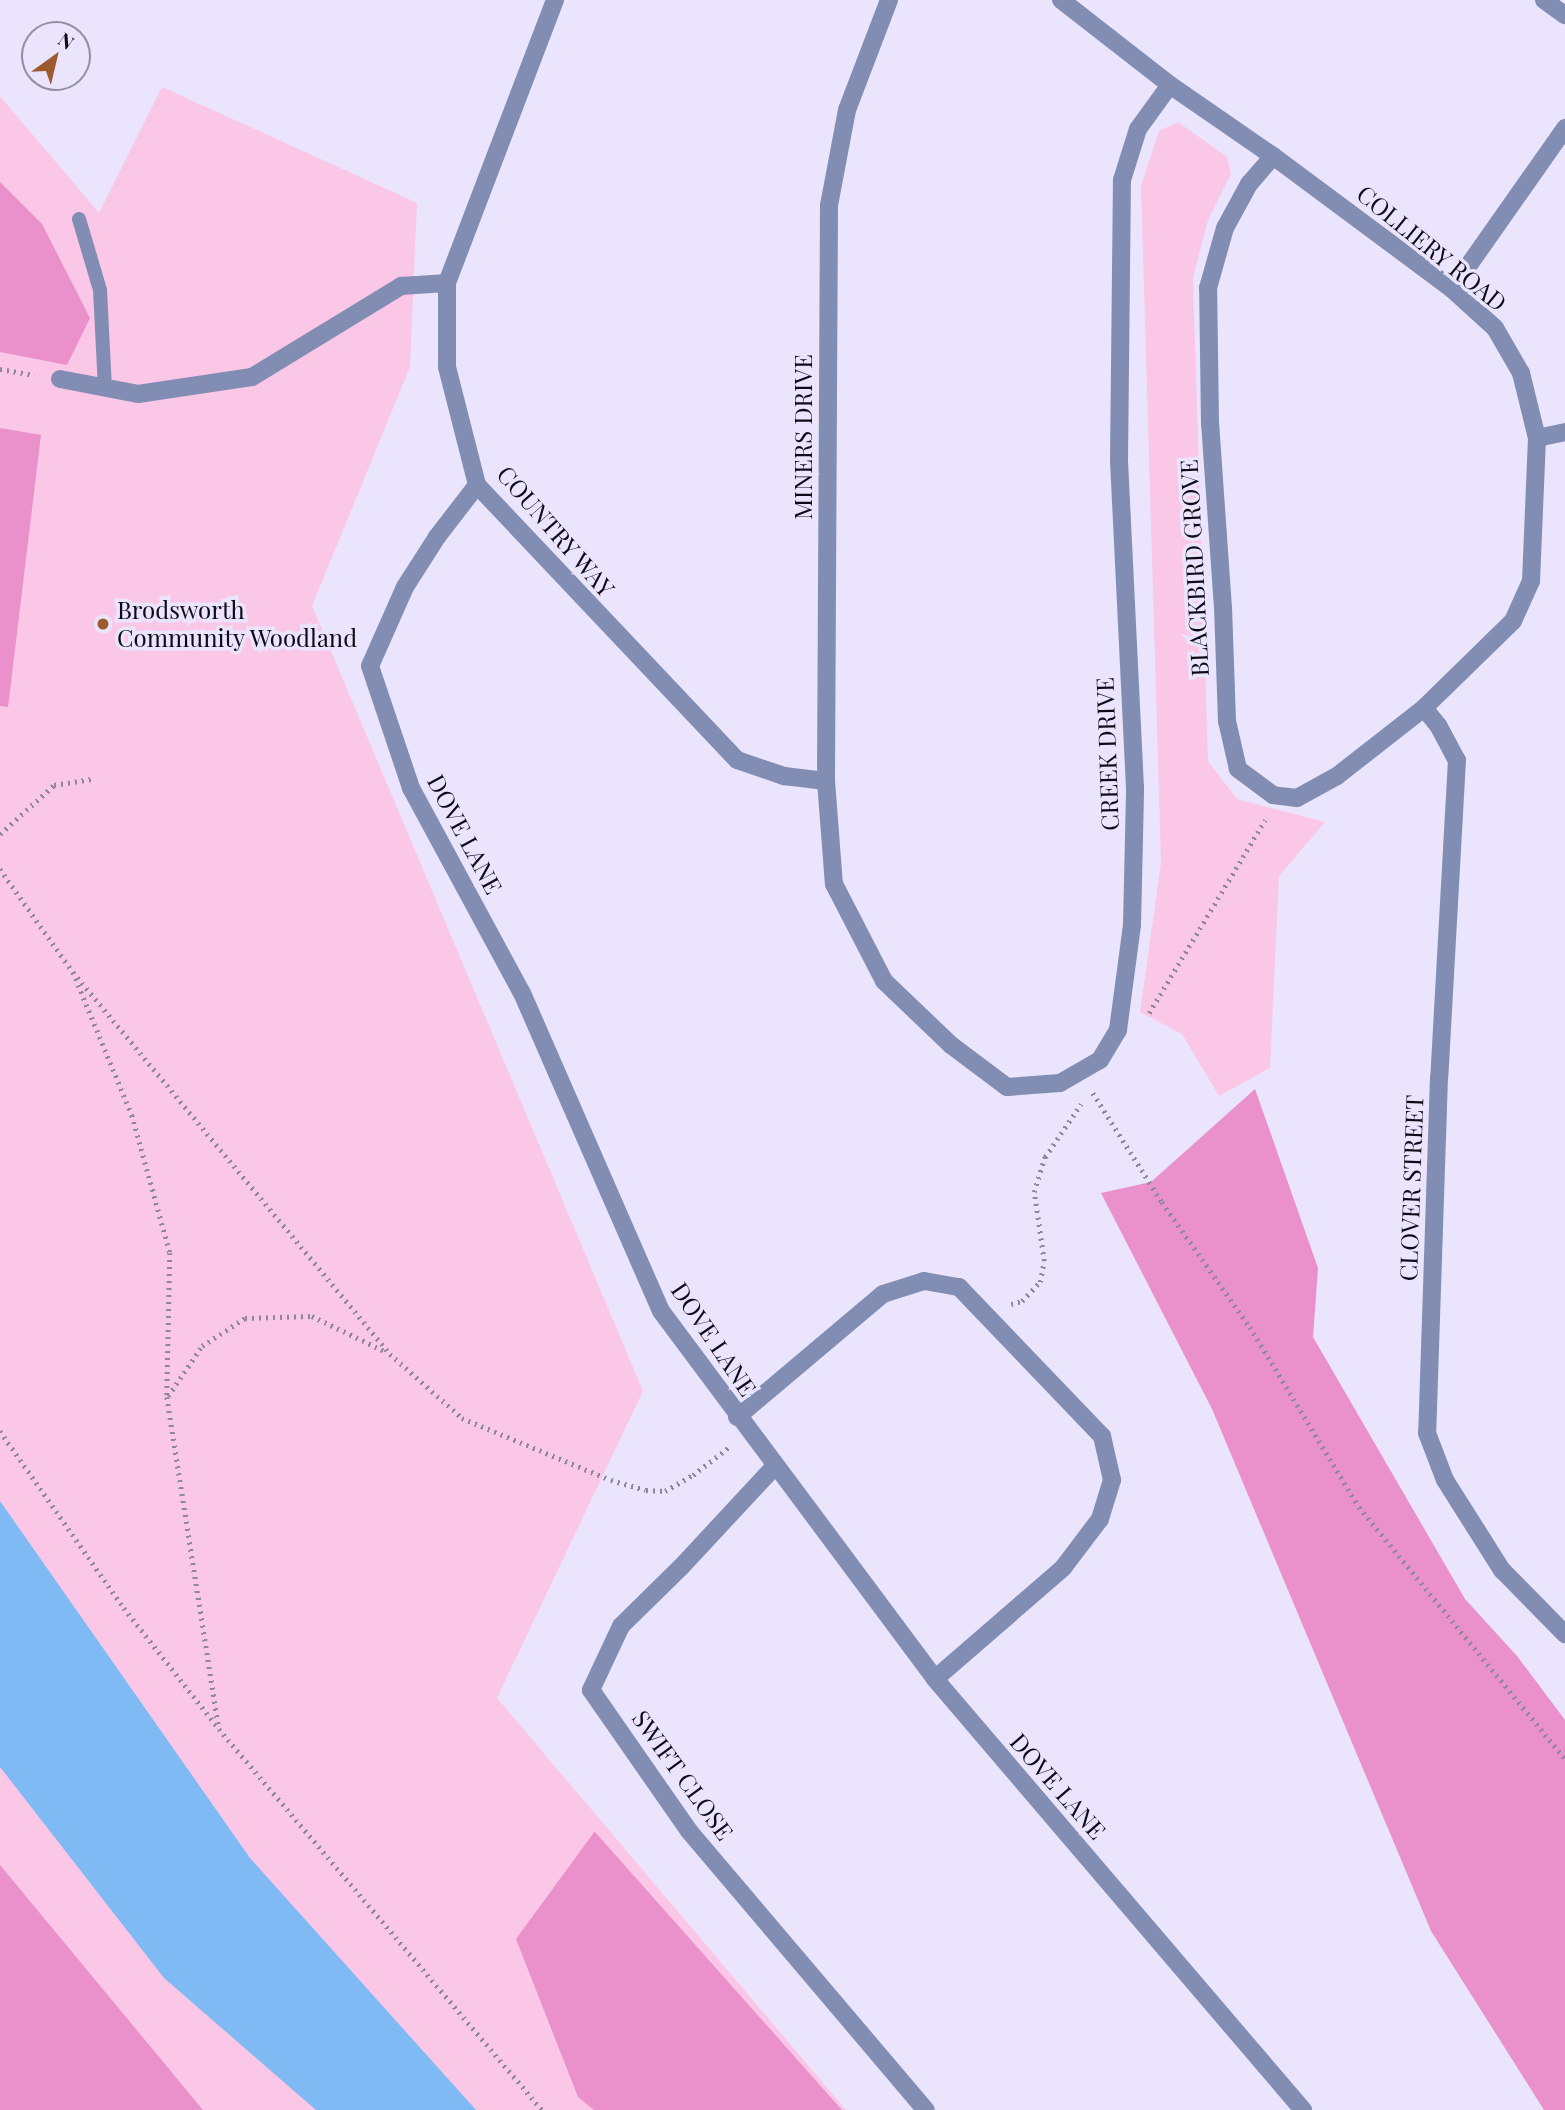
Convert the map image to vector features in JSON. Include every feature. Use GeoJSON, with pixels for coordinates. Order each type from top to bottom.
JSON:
{"type":"FeatureCollection","features":[{"type":"Feature","properties":{"kind":"street","name":"COUNTRY WAY"},"geometry":{"type":"LineString","coordinates":[[555,0],[447,283],[447,367],[477,485],[737,760],[784,776],[827,781]]}},
{"type":"Feature","properties":{"kind":"street","name":"MINERS DRIVE"},"geometry":{"type":"LineString","coordinates":[[834,884],[827,781],[829,205],[847,110],[889,0]]}},
{"type":"Feature","properties":{"kind":"street","name":"COLLIERY ROAD"},"geometry":{"type":"LineString","coordinates":[[1061,0],[1170,85],[1273,156],[1451,289],[1495,328],[1521,373],[1537,438],[1531,581],[1513,621],[1424,708]]}},
{"type":"Feature","properties":{"kind":"street"},"geometry":{"type":"LineString","coordinates":[[1544,0],[1565,15]]}},
{"type":"Feature","properties":{"kind":"street","name":"CREEK DRIVE"},"geometry":{"type":"LineString","coordinates":[[834,884],[884,981],[951,1045],[1007,1087],[1060,1083],[1100,1060],[1118,1030],[1132,925],[1135,788],[1119,462],[1122,180],[1138,129],[1170,85]]}},
{"type":"Feature","properties":{"kind":"street"},"geometry":{"type":"LineString","coordinates":[[1451,289],[1565,128]]}},
{"type":"Feature","properties":{"kind":"street","name":"BLACKBIRD GROVE"},"geometry":{"type":"LineString","coordinates":[[1272,795],[1238,769],[1227,722],[1210,423],[1208,288],[1225,228],[1249,184],[1273,156]]}},
{"type":"Feature","properties":{"kind":"street"},"geometry":{"type":"LineString","coordinates":[[60,379],[138,394],[252,377],[401,286],[447,283]]}},
{"type":"Feature","properties":{"kind":"street"},"geometry":{"type":"LineString","coordinates":[[1537,438],[1565,432]]}},
{"type":"Feature","properties":{"kind":"street","name":"DOVE LANE"},"geometry":{"type":"LineString","coordinates":[[477,485],[437,537],[405,587],[370,666],[411,788],[522,993],[660,1311],[935,1679],[1303,2110]]}},
{"type":"Feature","properties":{"kind":"street"},"geometry":{"type":"LineString","coordinates":[[1272,795],[1297,798],[1337,776],[1424,708]]}},
{"type":"Feature","properties":{"kind":"street","name":"CLOVER STREET"},"geometry":{"type":"LineString","coordinates":[[1424,708],[1438,725],[1457,760],[1439,1077],[1427,1433],[1445,1480],[1502,1570],[1565,1634]]}},
{"type":"Feature","properties":{"kind":"street"},"geometry":{"type":"LineString","coordinates":[[737,1417],[883,1294],[924,1281],[959,1287],[1102,1436],[1112,1479],[1100,1519],[1063,1568],[935,1679]]}},
{"type":"Feature","properties":{"kind":"street","name":"SWIFT CLOSE"},"geometry":{"type":"LineString","coordinates":[[774,1467],[681,1567],[621,1626],[591,1690],[690,1831],[926,2110]]}},
{"type":"Feature","properties":{"kind":"lane"},"geometry":{"type":"LineString","coordinates":[[79,219],[100,290],[105,388]]}},
{"type":"Feature","properties":{"kind":"path"},"geometry":{"type":"LineString","coordinates":[[0,369],[60,379]]}},
{"type":"Feature","properties":{"kind":"path"},"geometry":{"type":"LineString","coordinates":[[0,834],[54,785],[92,779]]}},
{"type":"Feature","properties":{"kind":"path"},"geometry":{"type":"LineString","coordinates":[[1118,1030],[1144,1022],[1263,825],[1272,795]]}},
{"type":"Feature","properties":{"kind":"path"},"geometry":{"type":"LineString","coordinates":[[0,870],[73,972],[390,1354],[462,1418],[611,1480],[646,1490],[665,1491],[693,1475],[748,1432]]}},
{"type":"Feature","properties":{"kind":"path"},"geometry":{"type":"LineString","coordinates":[[73,972],[132,1115],[170,1253],[167,1398],[219,1729]]}},
{"type":"Feature","properties":{"kind":"path"},"geometry":{"type":"LineString","coordinates":[[1040,1282],[1044,1261],[1034,1192],[1045,1157],[1091,1090],[1162,1202],[1250,1326],[1359,1507],[1565,1759]]}},
{"type":"Feature","properties":{"kind":"path"},"geometry":{"type":"LineString","coordinates":[[167,1398],[202,1346],[245,1318],[312,1316],[390,1354]]}},
{"type":"Feature","properties":{"kind":"path"},"geometry":{"type":"LineString","coordinates":[[0,1431],[124,1608],[219,1729],[542,2110]]}},
{"type":"Feature","properties":{"kind":"shaded area"},"geometry":{"type":"Polygon","coordinates":[[[162,87],[417,203],[410,367],[312,606],[643,1391],[497,1698],[846,2110],[0,2110],[0,96],[99,213],[162,87]]]}},
{"type":"Feature","properties":{"kind":"shaded area"},"geometry":{"type":"Polygon","coordinates":[[[1178,122],[1227,157],[1231,174],[1208,220],[1193,278],[1208,761],[1237,799],[1325,822],[1279,876],[1270,1068],[1219,1096],[1182,1034],[1140,1012],[1161,863],[1141,186],[1159,131],[1178,122]]]}},
{"type":"Feature","properties":{"kind":"shaded area"},"geometry":{"type":"Polygon","coordinates":[[[0,182],[42,224],[90,318],[67,365],[0,352],[0,182]]]}},
{"type":"Feature","properties":{"kind":"shaded area"},"geometry":{"type":"Polygon","coordinates":[[[0,428],[41,435],[8,707],[0,706],[0,428]]]}},
{"type":"Feature","properties":{"kind":"shaded area"},"geometry":{"type":"Polygon","coordinates":[[[1255,1089],[1318,1268],[1313,1337],[1465,1599],[1517,1656],[1565,1720],[1565,2110],[1544,2110],[1431,1931],[1212,1409],[1101,1193],[1151,1182],[1255,1089]]]}},
{"type":"Feature","properties":{"kind":"shaded area"},"geometry":{"type":"Polygon","coordinates":[[[595,1831],[842,2110],[594,2110],[578,2097],[516,1939],[595,1831]]]}},
{"type":"Feature","properties":{"kind":"shaded area"},"geometry":{"type":"Polygon","coordinates":[[[0,1865],[203,2110],[0,2110],[0,1865]]]}},
{"type":"Feature","properties":{"kind":"water"},"geometry":{"type":"Polygon","coordinates":[[[0,1501],[250,1858],[476,2110],[316,2110],[164,1978],[0,1767],[0,1501]]]}},
{"type":"Feature","properties":{"kind":"place","name":"Brodsworth Community Woodland"},"geometry":{"type":"Point","coordinates":[103,624]}}]}
